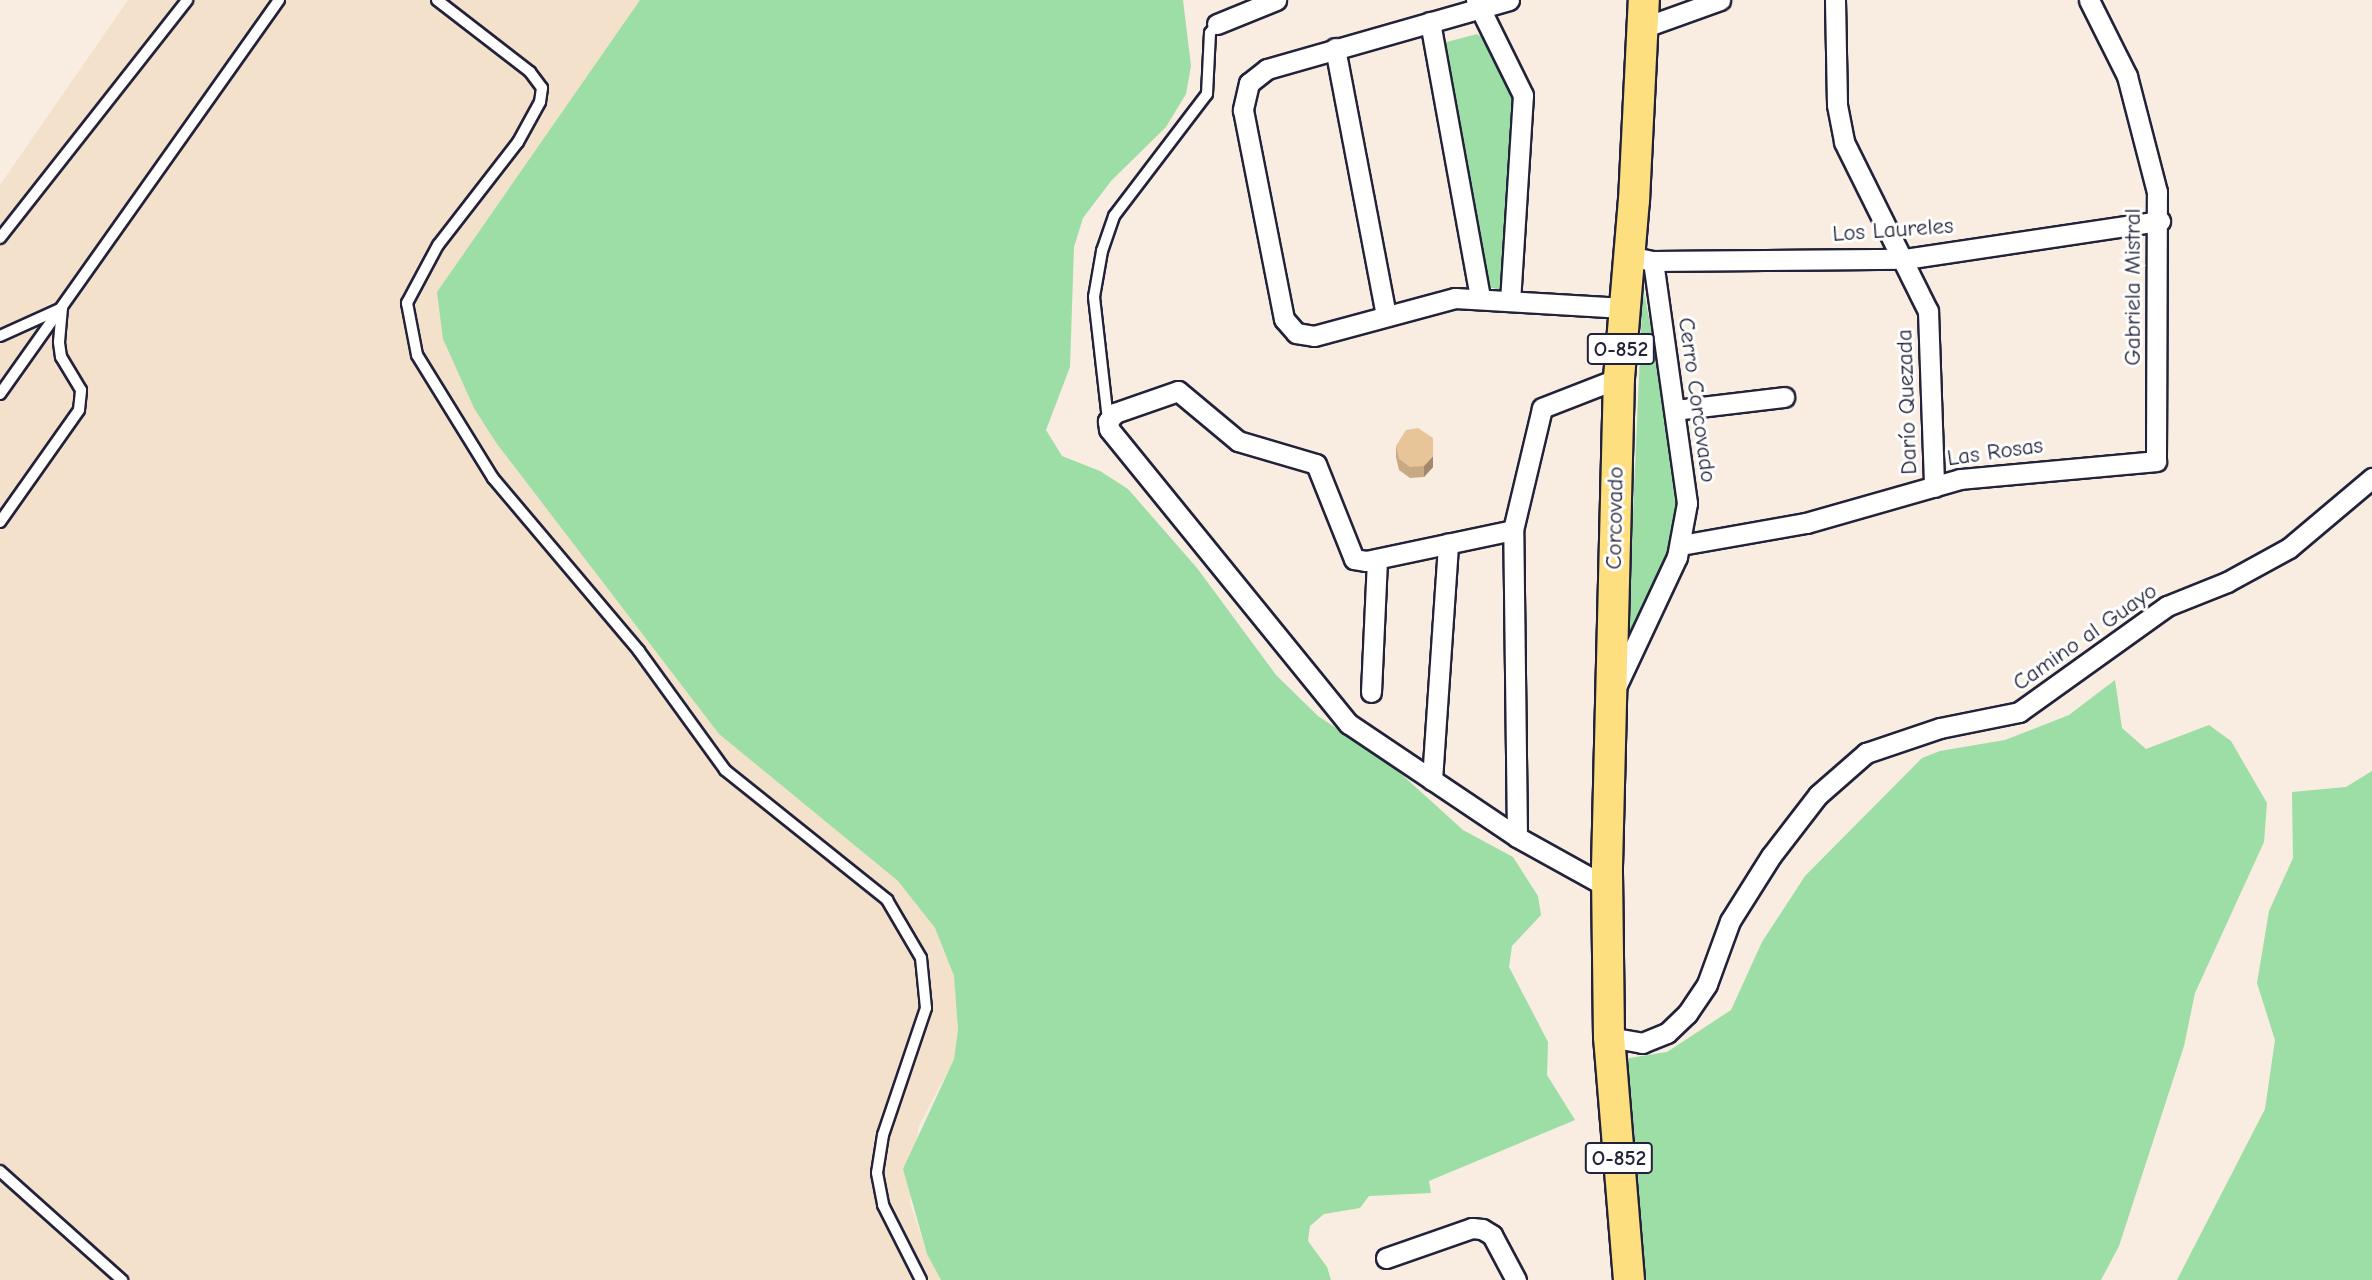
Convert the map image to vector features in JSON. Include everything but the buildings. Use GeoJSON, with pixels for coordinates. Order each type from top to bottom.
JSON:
{"type":"FeatureCollection","features":[{"type":"Feature","properties":{"kind":"main road","name":"Corcovado"},"geometry":{"type":"LineString","coordinates":[[1609,1037],[1611,699],[1619,378],[1624,308],[1641,259],[1643,14]]}},
{"type":"Feature","properties":{"kind":"main road","name":"O-852"},"geometry":{"type":"LineString","coordinates":[[1609,1037],[1629,1280]]}},
{"type":"Feature","properties":{"kind":"street"},"geometry":{"type":"LineString","coordinates":[[1217,24],[1276,0]]}},
{"type":"Feature","properties":{"kind":"street"},"geometry":{"type":"LineString","coordinates":[[1509,0],[1478,4],[1430,22],[1335,48],[1257,74],[1245,89],[1243,110],[1287,325],[1296,333],[1314,336],[1445,299],[1480,298],[1624,308]]}},
{"type":"Feature","properties":{"kind":"street"},"geometry":{"type":"LineString","coordinates":[[1643,14],[1720,0]]}},
{"type":"Feature","properties":{"kind":"street","name":"Darío Quezada"},"geometry":{"type":"LineString","coordinates":[[1835,0],[1837,105],[1844,142],[1856,174],[1905,258],[1930,322],[1934,487]]}},
{"type":"Feature","properties":{"kind":"street","name":"Gabriela Mistral"},"geometry":{"type":"LineString","coordinates":[[2089,0],[2117,52],[2138,106],[2160,221],[2156,461]]}},
{"type":"Feature","properties":{"kind":"street"},"geometry":{"type":"LineString","coordinates":[[1478,4],[1523,95],[1510,300]]}},
{"type":"Feature","properties":{"kind":"street"},"geometry":{"type":"LineString","coordinates":[[1430,22],[1480,298]]}},
{"type":"Feature","properties":{"kind":"street"},"geometry":{"type":"LineString","coordinates":[[1335,48],[1386,315]]}},
{"type":"Feature","properties":{"kind":"street","name":"Los Laureles"},"geometry":{"type":"LineString","coordinates":[[1641,259],[1905,258],[2160,221]]}},
{"type":"Feature","properties":{"kind":"street","name":"Cerro Corcovado"},"geometry":{"type":"LineString","coordinates":[[1611,699],[1681,545],[1687,487],[1675,410],[1641,259]]}},
{"type":"Feature","properties":{"kind":"street"},"geometry":{"type":"LineString","coordinates":[[1517,836],[1513,530],[1542,408],[1619,378]]}},
{"type":"Feature","properties":{"kind":"street"},"geometry":{"type":"LineString","coordinates":[[1513,530],[1366,561],[1351,556],[1316,464],[1238,441],[1185,393],[1115,412],[1108,421],[1109,429],[1349,724],[1517,836],[1609,888]]}},
{"type":"Feature","properties":{"kind":"street"},"geometry":{"type":"LineString","coordinates":[[1675,410],[1784,397]]}},
{"type":"Feature","properties":{"kind":"street","name":"Las Rosas"},"geometry":{"type":"LineString","coordinates":[[1681,545],[1807,523],[1982,476],[2156,461]]}},
{"type":"Feature","properties":{"kind":"street","name":"Camino al Guayo"},"geometry":{"type":"LineString","coordinates":[[1609,1037],[1642,1043],[1667,1033],[1687,1014],[1707,984],[1730,921],[1771,856],[1818,795],[1866,753],[1940,728],[2019,712],[2167,606],[2227,582],[2289,548],[2372,478]]}},
{"type":"Feature","properties":{"kind":"street"},"geometry":{"type":"LineString","coordinates":[[1432,779],[1448,544]]}},
{"type":"Feature","properties":{"kind":"street"},"geometry":{"type":"LineString","coordinates":[[1371,692],[1377,559]]}},
{"type":"Feature","properties":{"kind":"street"},"geometry":{"type":"LineString","coordinates":[[1386,1258],[1472,1228],[1482,1229],[1492,1235],[1516,1280]]}},
{"type":"Feature","properties":{"kind":"lane"},"geometry":{"type":"LineString","coordinates":[[0,238],[187,0]]}},
{"type":"Feature","properties":{"kind":"lane"},"geometry":{"type":"LineString","coordinates":[[0,394],[279,0]]}},
{"type":"Feature","properties":{"kind":"lane"},"geometry":{"type":"LineString","coordinates":[[437,0],[530,72],[542,88],[540,102],[517,142],[438,245],[407,303],[416,355],[493,478],[639,651],[725,770],[887,900],[921,958],[926,1008],[883,1135],[877,1173],[883,1205],[921,1280]]}},
{"type":"Feature","properties":{"kind":"lane"},"geometry":{"type":"LineString","coordinates":[[1108,421],[1094,297],[1102,251],[1114,216],[1207,94],[1210,33],[1217,24]]}},
{"type":"Feature","properties":{"kind":"lane"},"geometry":{"type":"LineString","coordinates":[[0,336],[62,308]]}},
{"type":"Feature","properties":{"kind":"lane"},"geometry":{"type":"LineString","coordinates":[[0,522],[79,410],[81,390],[61,357],[59,342],[62,308]]}},
{"type":"Feature","properties":{"kind":"lane"},"geometry":{"type":"LineString","coordinates":[[0,1171],[122,1280]]}},
{"type":"Feature","properties":{"kind":"shaded area"},"geometry":{"type":"Polygon","coordinates":[[[128,0],[640,0],[437,292],[497,444],[719,734],[898,881],[935,928],[954,976],[958,1030],[954,1059],[918,1128],[910,1203],[927,1254],[941,1280],[0,1280],[0,185],[128,0]]]}},
{"type":"Feature","properties":{"kind":"green space"},"geometry":{"type":"Polygon","coordinates":[[[640,0],[1183,0],[1191,66],[1186,94],[1166,127],[1111,181],[1083,218],[1074,247],[1070,367],[1046,430],[1062,456],[1100,471],[1128,489],[1197,568],[1276,675],[1318,716],[1389,763],[1463,830],[1513,857],[1538,896],[1541,915],[1512,946],[1509,967],[1548,1042],[1547,1075],[1575,1120],[1429,1181],[1431,1193],[1369,1196],[1360,1208],[1324,1214],[1310,1226],[1308,1241],[1327,1267],[1331,1280],[941,1280],[927,1254],[903,1169],[954,1059],[958,1030],[954,976],[935,928],[898,881],[719,734],[497,444],[474,408],[443,339],[437,292],[640,0]]]}},
{"type":"Feature","properties":{"kind":"green space"},"geometry":{"type":"Polygon","coordinates":[[[1477,34],[1488,41],[1520,103],[1503,291],[1486,286],[1443,43],[1477,34]]]}},
{"type":"Feature","properties":{"kind":"green space"},"geometry":{"type":"Polygon","coordinates":[[[1643,287],[1678,469],[1678,522],[1676,543],[1627,648],[1643,287]]]}},
{"type":"Feature","properties":{"kind":"green space"},"geometry":{"type":"Polygon","coordinates":[[[2115,680],[2122,728],[2146,749],[2209,725],[2231,741],[2267,803],[2264,842],[2195,993],[2184,1046],[2119,1246],[2101,1280],[1639,1280],[1623,1059],[1667,1052],[1731,1010],[1762,942],[1805,876],[1922,758],[1940,751],[2005,740],[2069,715],[2115,680]]]}},
{"type":"Feature","properties":{"kind":"green space"},"geometry":{"type":"Polygon","coordinates":[[[2372,771],[2372,1280],[2177,1280],[2265,1109],[2275,1040],[2257,983],[2269,911],[2293,858],[2292,792],[2346,787],[2372,771]]]}}]}
